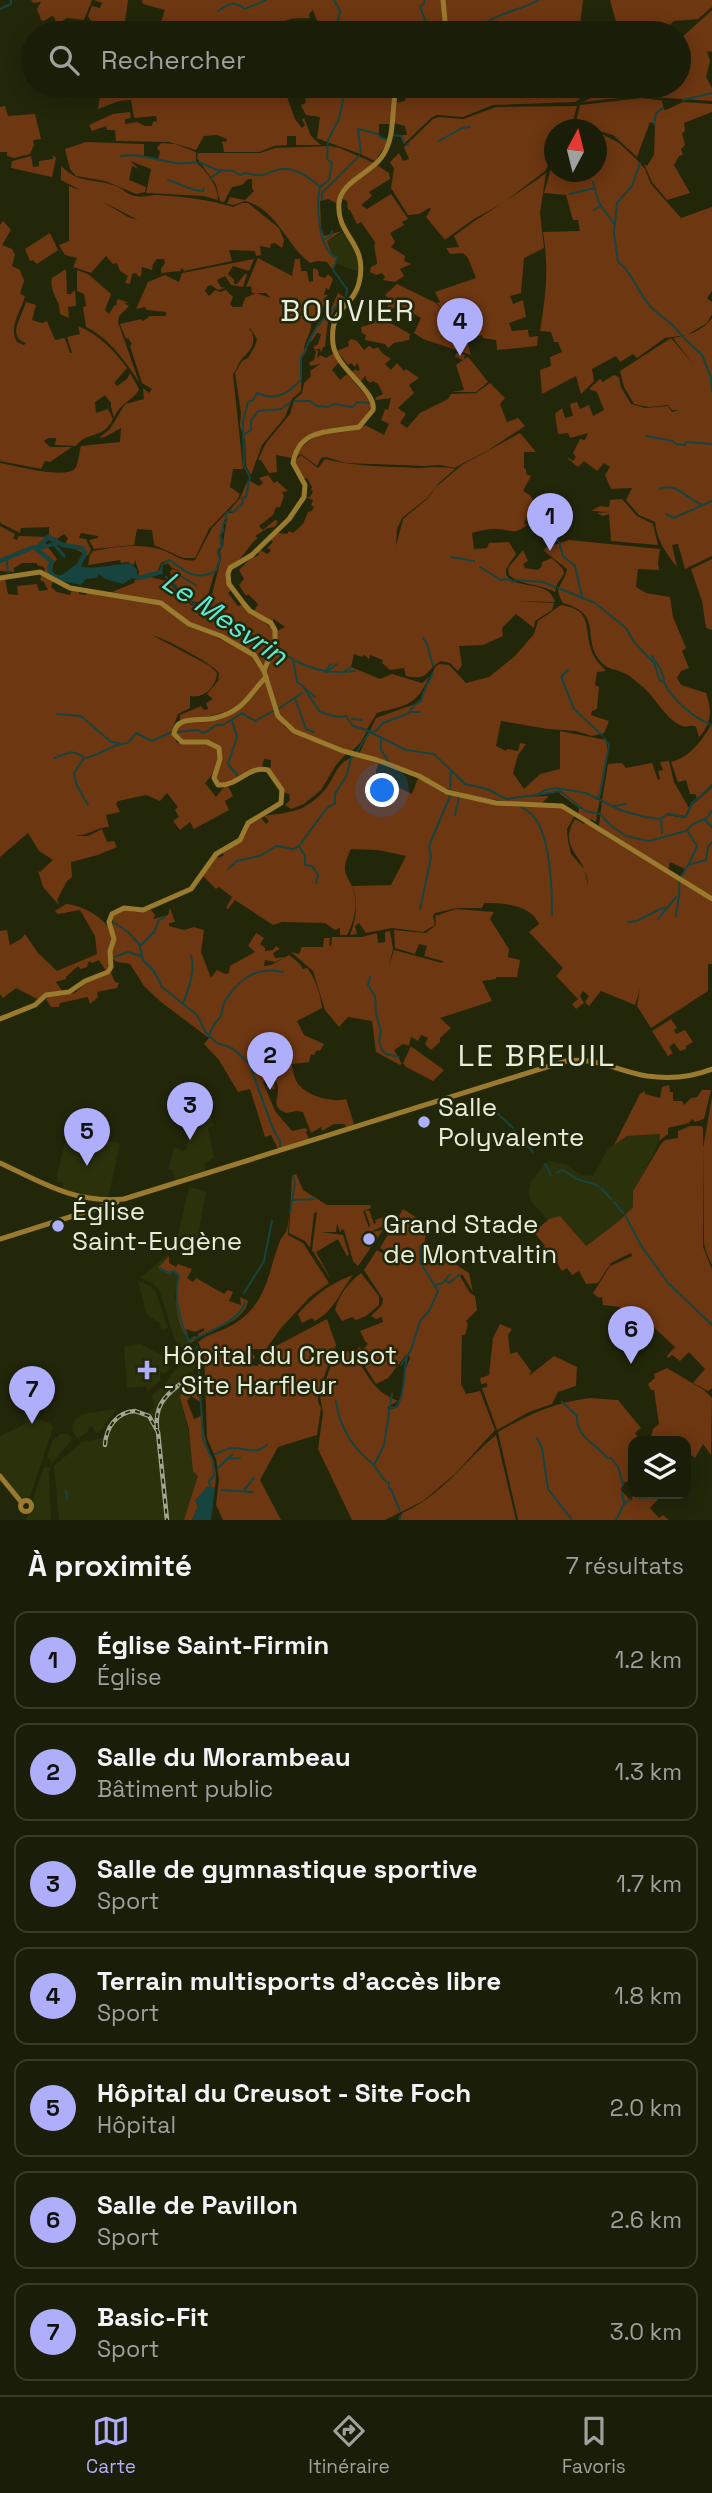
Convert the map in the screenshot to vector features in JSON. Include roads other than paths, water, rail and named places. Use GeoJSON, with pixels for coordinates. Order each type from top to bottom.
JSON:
{"type":"FeatureCollection","features":[{"type":"Feature","properties":{"kind":"main road"},"geometry":{"type":"LineString","coordinates":[[443,0],[445,21]]}},
{"type":"Feature","properties":{"kind":"main road"},"geometry":{"type":"LineString","coordinates":[[0,1019],[35,1005],[46,995],[64,994],[75,990],[85,981],[106,974],[111,967],[110,951],[114,937],[109,920],[114,913],[125,908],[144,910],[195,885],[216,854],[240,840],[246,825],[278,805],[283,795],[274,776],[263,769],[225,785],[217,783],[214,777],[220,759],[219,748],[211,743],[179,741],[174,736],[174,729],[182,721],[212,719],[232,711],[251,697],[265,674],[276,638],[273,626],[250,611],[229,584],[229,572],[289,519],[304,497],[305,485],[293,463],[301,444],[322,432],[359,427],[374,408],[372,399],[338,358],[333,345],[337,314],[356,290],[362,264],[357,247],[341,223],[338,205],[345,189],[374,165],[388,146],[395,98]]}},
{"type":"Feature","properties":{"kind":"main road"},"geometry":{"type":"LineString","coordinates":[[0,578],[38,572],[70,587],[161,603],[189,624],[221,636],[260,661],[276,713],[283,723],[294,731],[343,751],[419,776],[447,792],[496,803],[562,806],[712,899]]}},
{"type":"Feature","properties":{"kind":"main road"},"geometry":{"type":"LineString","coordinates":[[0,1239],[566,1061],[596,1061],[655,1076],[690,1076],[712,1069]]}},
{"type":"Feature","properties":{"kind":"main road"},"geometry":{"type":"LineString","coordinates":[[0,1163],[73,1196],[102,1200],[124,1199]]}},
{"type":"Feature","properties":{"kind":"main road"},"geometry":{"type":"LineString","coordinates":[[87,1199],[98,1206]]}},
{"type":"Feature","properties":{"kind":"main road"},"geometry":{"type":"LineString","coordinates":[[98,1206],[102,1200]]}},
{"type":"Feature","properties":{"kind":"main road"},"geometry":{"type":"LineString","coordinates":[[0,1476],[21,1500]]}},
{"type":"Feature","properties":{"kind":"water"},"geometry":{"type":"Polygon","coordinates":[[[131,563],[137,570],[137,575],[123,584],[105,579],[99,574],[97,578],[86,579],[81,585],[58,578],[75,565],[95,567],[131,563]]]}},
{"type":"Feature","properties":{"kind":"water"},"geometry":{"type":"Polygon","coordinates":[[[207,1487],[215,1487],[211,1520],[192,1520],[198,1506],[195,1501],[207,1487]]]}},
{"type":"Feature","properties":{"kind":"waterway"},"geometry":{"type":"LineString","coordinates":[[0,9],[11,4],[11,0]]}},
{"type":"Feature","properties":{"kind":"waterway"},"geometry":{"type":"LineString","coordinates":[[218,11],[231,4],[245,9],[266,0]]}},
{"type":"Feature","properties":{"kind":"waterway"},"geometry":{"type":"LineString","coordinates":[[334,0],[340,11],[338,21]]}},
{"type":"Feature","properties":{"kind":"waterway"},"geometry":{"type":"LineString","coordinates":[[424,0],[420,7],[426,21]]}},
{"type":"Feature","properties":{"kind":"waterway"},"geometry":{"type":"LineString","coordinates":[[489,21],[539,0]]}},
{"type":"Feature","properties":{"kind":"waterway"},"geometry":{"type":"LineString","coordinates":[[683,100],[712,93]]}},
{"type":"Feature","properties":{"kind":"waterway"},"geometry":{"type":"LineString","coordinates":[[343,98],[339,119],[328,140],[327,159],[332,163],[329,180],[320,187],[318,204],[322,237],[331,254],[337,258],[333,270],[347,289],[346,296]]}},
{"type":"Feature","properties":{"kind":"waterway"},"geometry":{"type":"LineString","coordinates":[[654,124],[656,113],[663,108]]}},
{"type":"Feature","properties":{"kind":"waterway"},"geometry":{"type":"LineString","coordinates":[[439,141],[462,128],[470,127]]}},
{"type":"Feature","properties":{"kind":"waterway"},"geometry":{"type":"LineString","coordinates":[[361,153],[358,129],[378,134],[388,140]]}},
{"type":"Feature","properties":{"kind":"waterway"},"geometry":{"type":"LineString","coordinates":[[392,135],[401,136],[404,143]]}},
{"type":"Feature","properties":{"kind":"waterway"},"geometry":{"type":"LineString","coordinates":[[121,156],[141,156],[177,163],[196,162]]}},
{"type":"Feature","properties":{"kind":"waterway"},"geometry":{"type":"LineString","coordinates":[[322,200],[322,193],[359,156]]}},
{"type":"Feature","properties":{"kind":"waterway"},"geometry":{"type":"LineString","coordinates":[[199,162],[217,170],[233,171],[240,175],[262,175],[288,169],[302,174],[319,186]]}},
{"type":"Feature","properties":{"kind":"waterway"},"geometry":{"type":"LineString","coordinates":[[640,163],[632,186],[617,203],[614,233],[618,262],[627,270],[650,306],[683,336]]}},
{"type":"Feature","properties":{"kind":"waterway"},"geometry":{"type":"LineString","coordinates":[[210,178],[221,171]]}},
{"type":"Feature","properties":{"kind":"waterway"},"geometry":{"type":"LineString","coordinates":[[168,180],[193,190],[203,191],[204,188]]}},
{"type":"Feature","properties":{"kind":"waterway"},"geometry":{"type":"LineString","coordinates":[[593,182],[599,203],[614,224]]}},
{"type":"Feature","properties":{"kind":"waterway"},"geometry":{"type":"LineString","coordinates":[[569,194],[595,188]]}},
{"type":"Feature","properties":{"kind":"waterway"},"geometry":{"type":"LineString","coordinates":[[594,210],[600,206]]}},
{"type":"Feature","properties":{"kind":"waterway"},"geometry":{"type":"LineString","coordinates":[[325,239],[332,231]]}},
{"type":"Feature","properties":{"kind":"waterway"},"geometry":{"type":"LineString","coordinates":[[161,570],[162,565],[169,560],[196,575],[216,571],[220,559],[218,550],[223,545],[220,535],[223,524],[227,521],[225,515],[243,503],[242,498],[246,497],[250,477],[244,466],[243,421],[248,402],[253,400],[257,393],[270,397],[281,395],[301,380],[301,357],[311,337],[327,315],[346,298]]}},
{"type":"Feature","properties":{"kind":"waterway"},"geometry":{"type":"LineString","coordinates":[[683,337],[702,355],[711,377],[712,391]]}},
{"type":"Feature","properties":{"kind":"waterway"},"geometry":{"type":"LineString","coordinates":[[294,401],[310,401],[317,406],[328,407],[334,404],[353,407],[357,402],[370,403]]}},
{"type":"Feature","properties":{"kind":"waterway"},"geometry":{"type":"LineString","coordinates":[[245,434],[251,430],[251,421],[258,411],[281,409],[291,402]]}},
{"type":"Feature","properties":{"kind":"waterway"},"geometry":{"type":"LineString","coordinates":[[646,436],[673,441],[676,444],[712,444]]}},
{"type":"Feature","properties":{"kind":"waterway"},"geometry":{"type":"LineString","coordinates":[[659,489],[677,489],[701,504]]}},
{"type":"Feature","properties":{"kind":"waterway"},"geometry":{"type":"LineString","coordinates":[[666,514],[674,518],[712,501]]}},
{"type":"Feature","properties":{"kind":"waterway"},"geometry":{"type":"LineString","coordinates":[[546,530],[553,541],[558,540]]}},
{"type":"Feature","properties":{"kind":"waterway","name":"Le Mesvrin"},"geometry":{"type":"LineString","coordinates":[[37,548],[48,537],[63,545],[82,548],[85,553],[78,567]]}},
{"type":"Feature","properties":{"kind":"waterway"},"geometry":{"type":"LineString","coordinates":[[559,542],[563,556],[575,566],[582,596]]}},
{"type":"Feature","properties":{"kind":"waterway"},"geometry":{"type":"LineString","coordinates":[[36,549],[54,544],[64,556]]}},
{"type":"Feature","properties":{"kind":"waterway","name":"Le Mesvrin"},"geometry":{"type":"LineString","coordinates":[[0,561],[34,547],[52,562],[49,568],[52,574],[63,577]]}},
{"type":"Feature","properties":{"kind":"waterway"},"geometry":{"type":"LineString","coordinates":[[451,557],[474,561]]}},
{"type":"Feature","properties":{"kind":"waterway"},"geometry":{"type":"LineString","coordinates":[[7,560],[8,573]]}},
{"type":"Feature","properties":{"kind":"waterway"},"geometry":{"type":"LineString","coordinates":[[480,567],[501,580],[509,579],[513,582]]}},
{"type":"Feature","properties":{"kind":"waterway","name":"Le Mesvrin"},"geometry":{"type":"LineString","coordinates":[[133,576],[140,578],[161,572]]}},
{"type":"Feature","properties":{"kind":"waterway","name":"Le Mesvrin"},"geometry":{"type":"LineString","coordinates":[[166,577],[192,603],[210,609],[230,628],[253,636],[293,659],[297,682],[302,685],[320,712],[338,717],[346,716],[353,726],[406,750],[434,754],[465,784],[487,789],[506,799],[536,795],[556,788],[586,793],[620,810],[660,819],[668,814],[686,817],[692,803],[712,786]]}},
{"type":"Feature","properties":{"kind":"waterway"},"geometry":{"type":"LineString","coordinates":[[182,577],[196,585]]}},
{"type":"Feature","properties":{"kind":"waterway"},"geometry":{"type":"LineString","coordinates":[[515,580],[543,582],[555,587]]}},
{"type":"Feature","properties":{"kind":"waterway"},"geometry":{"type":"LineString","coordinates":[[558,588],[595,603],[626,628],[634,642],[654,663],[660,681],[664,682],[677,701],[709,724]]}},
{"type":"Feature","properties":{"kind":"waterway"},"geometry":{"type":"LineString","coordinates":[[423,638],[433,666]]}},
{"type":"Feature","properties":{"kind":"waterway"},"geometry":{"type":"LineString","coordinates":[[652,656],[664,680]]}},
{"type":"Feature","properties":{"kind":"waterway"},"geometry":{"type":"LineString","coordinates":[[296,661],[324,671],[355,671]]}},
{"type":"Feature","properties":{"kind":"waterway"},"geometry":{"type":"LineString","coordinates":[[325,672],[331,664]]}},
{"type":"Feature","properties":{"kind":"waterway"},"geometry":{"type":"LineString","coordinates":[[327,672],[337,664]]}},
{"type":"Feature","properties":{"kind":"waterway"},"geometry":{"type":"LineString","coordinates":[[343,672],[351,667]]}},
{"type":"Feature","properties":{"kind":"waterway"},"geometry":{"type":"LineString","coordinates":[[568,670],[561,677],[574,709],[602,735]]}},
{"type":"Feature","properties":{"kind":"waterway"},"geometry":{"type":"LineString","coordinates":[[371,732],[383,723],[409,713],[413,706],[421,701],[433,673]]}},
{"type":"Feature","properties":{"kind":"waterway","name":"Le Mesvrin"},"geometry":{"type":"LineString","coordinates":[[303,687],[315,697]]}},
{"type":"Feature","properties":{"kind":"waterway"},"geometry":{"type":"LineString","coordinates":[[278,709],[302,693]]}},
{"type":"Feature","properties":{"kind":"waterway"},"geometry":{"type":"LineString","coordinates":[[295,698],[306,729],[314,732]]}},
{"type":"Feature","properties":{"kind":"waterway"},"geometry":{"type":"LineString","coordinates":[[176,732],[198,730],[202,733],[216,725],[223,725],[242,713],[255,721],[273,711]]}},
{"type":"Feature","properties":{"kind":"waterway"},"geometry":{"type":"LineString","coordinates":[[411,712],[420,712]]}},
{"type":"Feature","properties":{"kind":"waterway"},"geometry":{"type":"LineString","coordinates":[[57,714],[81,716],[111,742],[119,743]]}},
{"type":"Feature","properties":{"kind":"waterway"},"geometry":{"type":"LineString","coordinates":[[352,719],[362,720]]}},
{"type":"Feature","properties":{"kind":"waterway"},"geometry":{"type":"LineString","coordinates":[[232,721],[237,737],[228,764],[238,776]]}},
{"type":"Feature","properties":{"kind":"waterway"},"geometry":{"type":"LineString","coordinates":[[356,753],[370,731]]}},
{"type":"Feature","properties":{"kind":"waterway"},"geometry":{"type":"LineString","coordinates":[[88,805],[77,786],[74,773],[84,758],[128,743],[136,733],[152,741],[172,732]]}},
{"type":"Feature","properties":{"kind":"waterway"},"geometry":{"type":"LineString","coordinates":[[381,737],[381,750],[389,762]]}},
{"type":"Feature","properties":{"kind":"waterway"},"geometry":{"type":"LineString","coordinates":[[596,799],[600,794],[609,745],[604,738]]}},
{"type":"Feature","properties":{"kind":"waterway"},"geometry":{"type":"LineString","coordinates":[[55,758],[73,752],[83,757]]}},
{"type":"Feature","properties":{"kind":"waterway"},"geometry":{"type":"LineString","coordinates":[[228,869],[237,861],[262,855],[276,846],[293,849],[299,846],[326,809],[335,803],[335,794],[347,775],[353,756]]}},
{"type":"Feature","properties":{"kind":"waterway"},"geometry":{"type":"LineString","coordinates":[[450,790],[451,772]]}},
{"type":"Feature","properties":{"kind":"waterway","name":"Le Mesvrin"},"geometry":{"type":"LineString","coordinates":[[537,795],[560,791],[585,811],[600,814],[626,836],[649,841],[686,831],[693,824],[707,818],[712,811]]}},
{"type":"Feature","properties":{"kind":"waterway"},"geometry":{"type":"LineString","coordinates":[[420,909],[431,858],[429,846],[450,796]]}},
{"type":"Feature","properties":{"kind":"waterway"},"geometry":{"type":"LineString","coordinates":[[455,815],[459,797]]}},
{"type":"Feature","properties":{"kind":"waterway"},"geometry":{"type":"LineString","coordinates":[[614,806],[626,804]]}},
{"type":"Feature","properties":{"kind":"waterway"},"geometry":{"type":"LineString","coordinates":[[520,806],[533,816],[544,836],[552,891],[552,915]]}},
{"type":"Feature","properties":{"kind":"waterway"},"geometry":{"type":"LineString","coordinates":[[661,820],[662,833]]}},
{"type":"Feature","properties":{"kind":"waterway"},"geometry":{"type":"LineString","coordinates":[[705,820],[712,827]]}},
{"type":"Feature","properties":{"kind":"waterway"},"geometry":{"type":"LineString","coordinates":[[688,832],[697,846],[689,864]]}},
{"type":"Feature","properties":{"kind":"waterway"},"geometry":{"type":"LineString","coordinates":[[681,877],[688,865],[706,860],[708,847],[712,842]]}},
{"type":"Feature","properties":{"kind":"waterway"},"geometry":{"type":"LineString","coordinates":[[300,848],[305,856],[305,865],[312,866],[318,875],[316,883]]}},
{"type":"Feature","properties":{"kind":"waterway"},"geometry":{"type":"LineString","coordinates":[[676,916],[679,881]]}},
{"type":"Feature","properties":{"kind":"waterway"},"geometry":{"type":"LineString","coordinates":[[658,919],[676,897]]}},
{"type":"Feature","properties":{"kind":"waterway"},"geometry":{"type":"LineString","coordinates":[[628,922],[637,921],[665,908]]}},
{"type":"Feature","properties":{"kind":"waterway"},"geometry":{"type":"LineString","coordinates":[[141,945],[154,932],[159,920],[165,917]]}},
{"type":"Feature","properties":{"kind":"waterway"},"geometry":{"type":"LineString","coordinates":[[113,922],[139,944],[143,960],[154,971],[162,987],[197,1015],[206,1033],[217,1043],[232,1048],[249,1063],[280,1146]]}},
{"type":"Feature","properties":{"kind":"waterway"},"geometry":{"type":"LineString","coordinates":[[114,957],[128,952],[141,956]]}},
{"type":"Feature","properties":{"kind":"waterway"},"geometry":{"type":"LineString","coordinates":[[183,1004],[192,974],[191,956]]}},
{"type":"Feature","properties":{"kind":"waterway"},"geometry":{"type":"LineString","coordinates":[[209,1036],[221,1015],[225,1001],[236,986],[256,973],[283,972]]}},
{"type":"Feature","properties":{"kind":"waterway"},"geometry":{"type":"LineString","coordinates":[[370,977],[368,985],[375,996],[382,1050],[386,1054],[399,1057]]}},
{"type":"Feature","properties":{"kind":"waterway"},"geometry":{"type":"LineString","coordinates":[[497,1113],[513,1128]]}},
{"type":"Feature","properties":{"kind":"waterway"},"geometry":{"type":"LineString","coordinates":[[515,1131],[533,1152]]}},
{"type":"Feature","properties":{"kind":"waterway"},"geometry":{"type":"LineString","coordinates":[[545,1164],[551,1175]]}},
{"type":"Feature","properties":{"kind":"waterway"},"geometry":{"type":"LineString","coordinates":[[557,1173],[562,1170],[599,1187]]}},
{"type":"Feature","properties":{"kind":"waterway"},"geometry":{"type":"LineString","coordinates":[[290,1213],[295,1182],[293,1176]]}},
{"type":"Feature","properties":{"kind":"waterway"},"geometry":{"type":"LineString","coordinates":[[602,1189],[611,1199]]}},
{"type":"Feature","properties":{"kind":"waterway"},"geometry":{"type":"LineString","coordinates":[[294,1200],[314,1199]]}},
{"type":"Feature","properties":{"kind":"waterway"},"geometry":{"type":"LineString","coordinates":[[614,1202],[623,1213]]}},
{"type":"Feature","properties":{"kind":"waterway"},"geometry":{"type":"LineString","coordinates":[[625,1215],[642,1247],[668,1283],[712,1325]]}},
{"type":"Feature","properties":{"kind":"waterway"},"geometry":{"type":"LineString","coordinates":[[244,1293],[264,1261],[272,1221]]}},
{"type":"Feature","properties":{"kind":"waterway"},"geometry":{"type":"LineString","coordinates":[[401,1365],[411,1350],[420,1321],[429,1311],[438,1291],[420,1262],[420,1246]]}},
{"type":"Feature","properties":{"kind":"waterway"},"geometry":{"type":"LineString","coordinates":[[163,1270],[169,1273],[174,1271],[179,1276],[178,1309],[189,1341],[230,1320],[237,1315],[245,1302]]}},
{"type":"Feature","properties":{"kind":"waterway"},"geometry":{"type":"LineString","coordinates":[[435,1285],[443,1283],[450,1274]]}},
{"type":"Feature","properties":{"kind":"waterway"},"geometry":{"type":"LineString","coordinates":[[446,1280],[449,1283],[459,1275]]}},
{"type":"Feature","properties":{"kind":"waterway"},"geometry":{"type":"LineString","coordinates":[[197,1347],[194,1351],[199,1372],[203,1439],[213,1461],[214,1476],[209,1481],[211,1489]]}},
{"type":"Feature","properties":{"kind":"waterway"},"geometry":{"type":"LineString","coordinates":[[390,1408],[396,1407],[401,1396],[407,1357]]}},
{"type":"Feature","properties":{"kind":"waterway"},"geometry":{"type":"LineString","coordinates":[[392,1394],[384,1445],[374,1465],[389,1483],[400,1511]]}},
{"type":"Feature","properties":{"kind":"waterway"},"geometry":{"type":"LineString","coordinates":[[336,1401],[348,1436],[373,1464]]}},
{"type":"Feature","properties":{"kind":"waterway"},"geometry":{"type":"LineString","coordinates":[[562,1402],[577,1416],[583,1435],[618,1467],[623,1485]]}},
{"type":"Feature","properties":{"kind":"waterway"},"geometry":{"type":"LineString","coordinates":[[537,1438],[542,1448],[548,1489],[572,1520]]}},
{"type":"Feature","properties":{"kind":"waterway"},"geometry":{"type":"LineString","coordinates":[[215,1454],[231,1448],[258,1450],[267,1445]]}},
{"type":"Feature","properties":{"kind":"waterway"},"geometry":{"type":"LineString","coordinates":[[227,1459],[233,1454]]}},
{"type":"Feature","properties":{"kind":"waterway"},"geometry":{"type":"LineString","coordinates":[[218,1468],[227,1459],[240,1458]]}},
{"type":"Feature","properties":{"kind":"waterway"},"geometry":{"type":"LineString","coordinates":[[244,1490],[254,1478]]}},
{"type":"Feature","properties":{"kind":"waterway"},"geometry":{"type":"LineString","coordinates":[[66,1490],[67,1500]]}},
{"type":"Feature","properties":{"kind":"waterway"},"geometry":{"type":"LineString","coordinates":[[221,1490],[253,1492]]}},
{"type":"Feature","properties":{"kind":"waterway"},"geometry":{"type":"LineString","coordinates":[[616,1520],[624,1504],[622,1493]]}},
{"type":"Feature","properties":{"kind":"waterway"},"geometry":{"type":"LineString","coordinates":[[624,1504],[630,1499]]}},
{"type":"Feature","properties":{"kind":"waterway"},"geometry":{"type":"LineString","coordinates":[[399,1520],[400,1516]]}},
{"type":"Feature","properties":{"kind":"railway"},"geometry":{"type":"LineString","coordinates":[[157,1428],[157,1415],[161,1404],[179,1385]]}},
{"type":"Feature","properties":{"kind":"railway"},"geometry":{"type":"LineString","coordinates":[[105,1445],[110,1427],[118,1417],[135,1411],[149,1416],[158,1432],[167,1520]]}},
{"type":"Feature","properties":{"kind":"place","name":"Terrain multisports d'accès libre"},"geometry":{"type":"Point","coordinates":[460,356]}},
{"type":"Feature","properties":{"kind":"place","name":"Église Saint-Firmin"},"geometry":{"type":"Point","coordinates":[550,551]}},
{"type":"Feature","properties":{"kind":"place","name":"Salle du Morambeau"},"geometry":{"type":"Point","coordinates":[270,1090]}},
{"type":"Feature","properties":{"kind":"place","name":"Salle Polyvalente"},"geometry":{"type":"Point","coordinates":[424,1122]}},
{"type":"Feature","properties":{"kind":"place","name":"Salle de gymnastique sportive"},"geometry":{"type":"Point","coordinates":[190,1140]}},
{"type":"Feature","properties":{"kind":"place","name":"Hôpital du Creusot - Site Foch"},"geometry":{"type":"Point","coordinates":[87,1166]}},
{"type":"Feature","properties":{"kind":"place","name":"Église Saint-Eugène"},"geometry":{"type":"Point","coordinates":[58,1226]}},
{"type":"Feature","properties":{"kind":"place","name":"Grand Stade de Montvaltin"},"geometry":{"type":"Point","coordinates":[369,1239]}},
{"type":"Feature","properties":{"kind":"place","name":"Salle de Pavillon"},"geometry":{"type":"Point","coordinates":[631,1364]}},
{"type":"Feature","properties":{"kind":"place","name":"Hôpital du Creusot - Site Harfleur"},"geometry":{"type":"Point","coordinates":[147,1370]}},
{"type":"Feature","properties":{"kind":"place","name":"Basic-Fit"},"geometry":{"type":"Point","coordinates":[32,1424]}},
{"type":"Feature","properties":{"kind":"district","name":"BOUVIER"},"geometry":{"type":"Point","coordinates":[348,311]}},
{"type":"Feature","properties":{"kind":"district","name":"LE BREUIL"},"geometry":{"type":"Point","coordinates":[537,1056]}}]}
